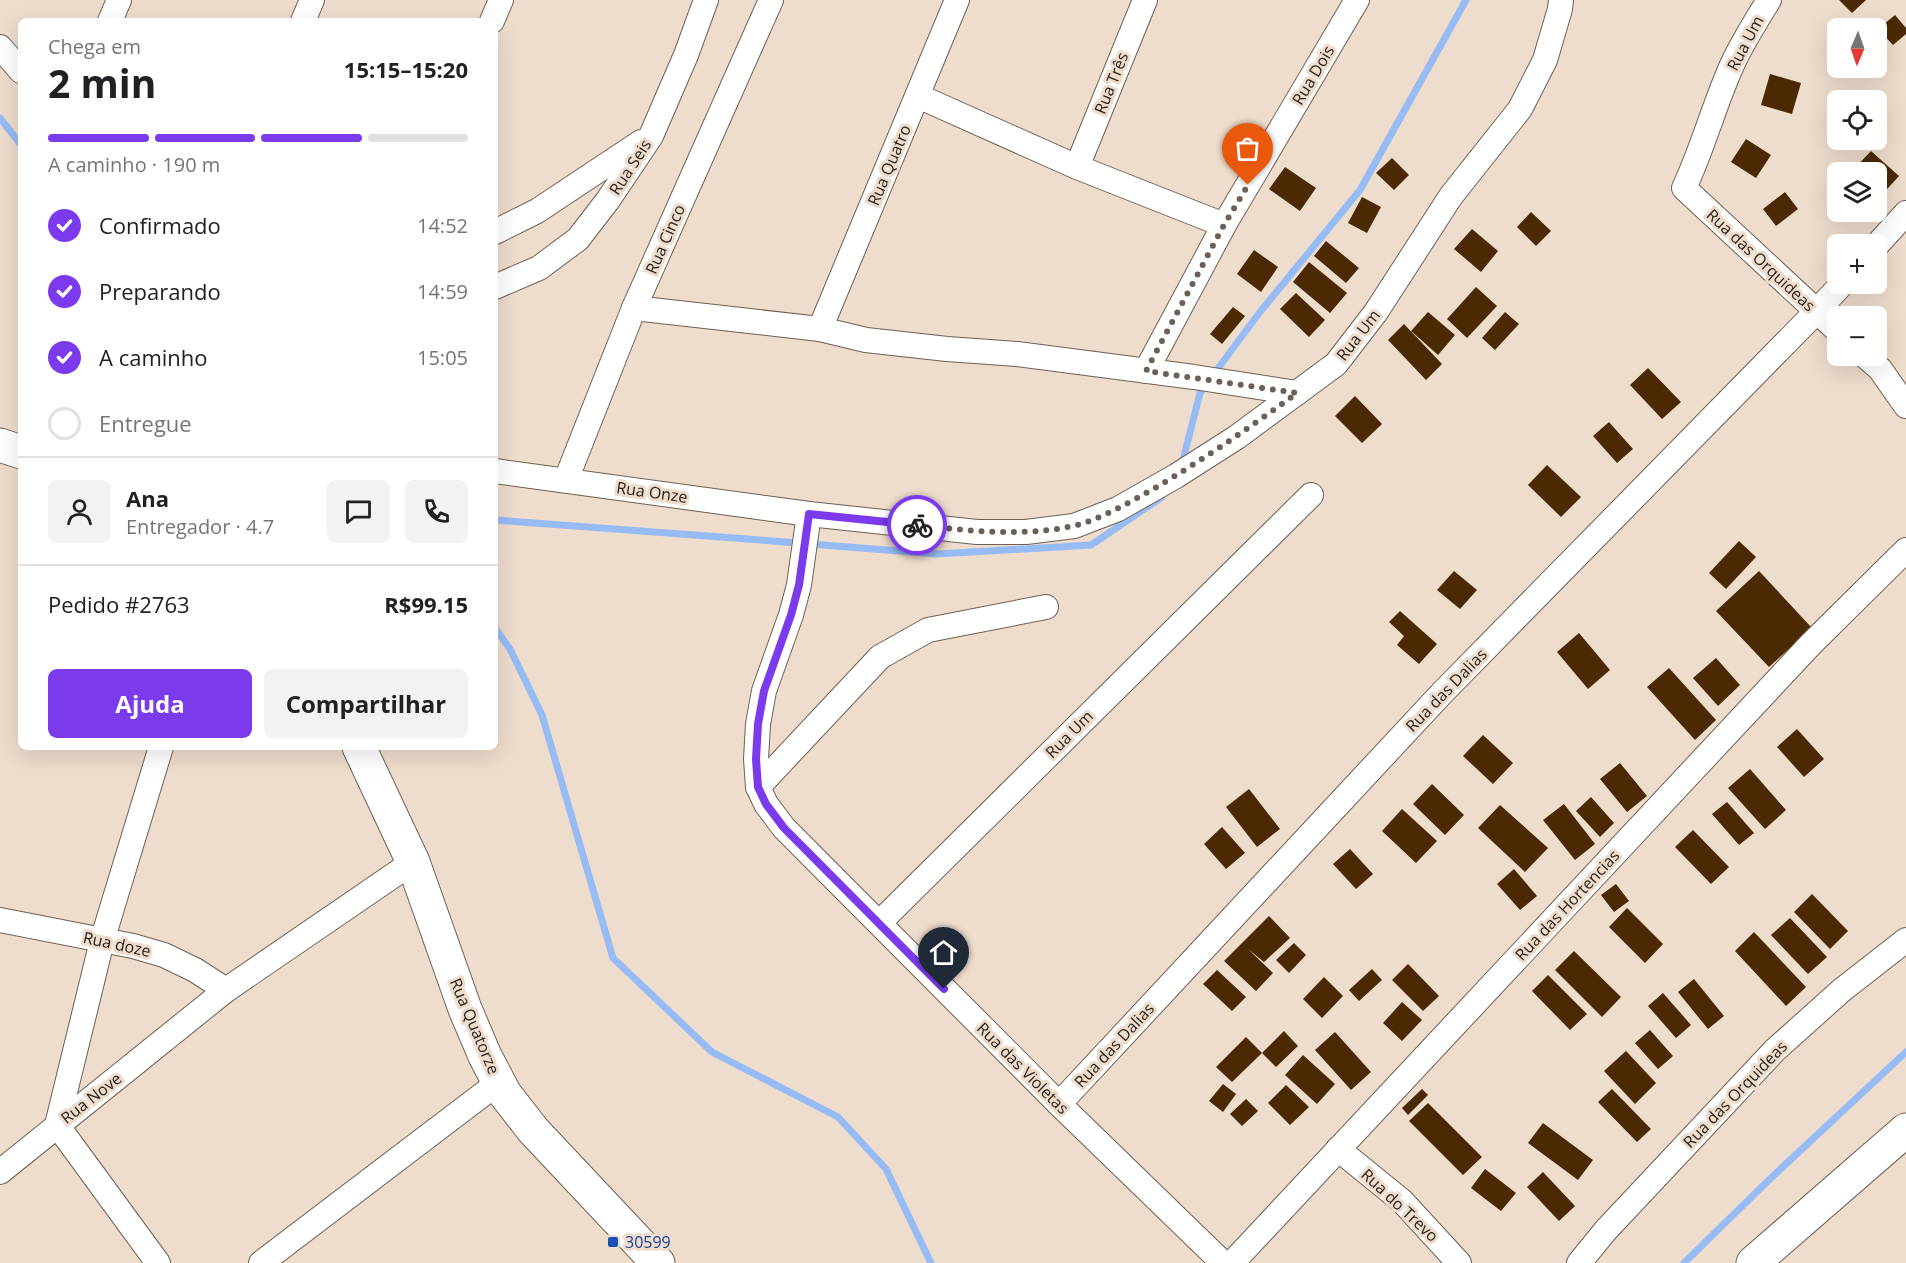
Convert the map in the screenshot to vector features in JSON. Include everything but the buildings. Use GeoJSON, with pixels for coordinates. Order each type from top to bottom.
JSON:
{"type":"FeatureCollection","features":[{"type":"Feature","properties":{"kind":"street"},"geometry":{"type":"LineString","coordinates":[[111,18],[119,0]]}},
{"type":"Feature","properties":{"kind":"street"},"geometry":{"type":"LineString","coordinates":[[304,18],[312,0]]}},
{"type":"Feature","properties":{"kind":"street"},"geometry":{"type":"LineString","coordinates":[[493,18],[501,0]]}},
{"type":"Feature","properties":{"kind":"street","name":"Rua Seis"},"geometry":{"type":"LineString","coordinates":[[498,286],[539,268],[578,239],[608,200],[651,136],[686,55],[706,0]]}},
{"type":"Feature","properties":{"kind":"street","name":"Rua Cinco"},"geometry":{"type":"LineString","coordinates":[[567,480],[634,308],[771,0]]}},
{"type":"Feature","properties":{"kind":"street","name":"Rua Quatro"},"geometry":{"type":"LineString","coordinates":[[820,329],[957,0]]}},
{"type":"Feature","properties":{"kind":"street","name":"Rua Três"},"geometry":{"type":"LineString","coordinates":[[1077,167],[1145,0]]}},
{"type":"Feature","properties":{"kind":"street","name":"Rua Dois"},"geometry":{"type":"LineString","coordinates":[[1146,371],[1224,225],[1357,0]]}},
{"type":"Feature","properties":{"kind":"street","name":"Rua Um"},"geometry":{"type":"LineString","coordinates":[[809,514],[977,532],[1026,532],[1074,526],[1118,509],[1237,437],[1336,364],[1376,312],[1451,196],[1520,110],[1545,60],[1561,0]]}},
{"type":"Feature","properties":{"kind":"street","name":"Rua Um"},"geometry":{"type":"LineString","coordinates":[[1684,188],[1697,160],[1732,65],[1769,0]]}},
{"type":"Feature","properties":{"kind":"street"},"geometry":{"type":"LineString","coordinates":[[0,47],[18,68]]}},
{"type":"Feature","properties":{"kind":"street"},"geometry":{"type":"LineString","coordinates":[[918,96],[1077,167],[1224,225]]}},
{"type":"Feature","properties":{"kind":"street"},"geometry":{"type":"LineString","coordinates":[[498,230],[537,211],[651,136]]}},
{"type":"Feature","properties":{"kind":"street","name":"Rua das Orquideas"},"geometry":{"type":"LineString","coordinates":[[1684,188],[1827,322]]}},
{"type":"Feature","properties":{"kind":"street"},"geometry":{"type":"LineString","coordinates":[[1887,234],[1906,213]]}},
{"type":"Feature","properties":{"kind":"street","name":"Rua das Dalias"},"geometry":{"type":"LineString","coordinates":[[1059,1104],[1442,693],[1833,294]]}},
{"type":"Feature","properties":{"kind":"street"},"geometry":{"type":"LineString","coordinates":[[634,308],[820,329],[866,340],[902,345],[1017,354],[1297,393]]}},
{"type":"Feature","properties":{"kind":"street"},"geometry":{"type":"LineString","coordinates":[[1877,366],[1906,406]]}},
{"type":"Feature","properties":{"kind":"street"},"geometry":{"type":"LineString","coordinates":[[0,445],[18,451]]}},
{"type":"Feature","properties":{"kind":"street","name":"Rua Onze"},"geometry":{"type":"LineString","coordinates":[[498,471],[809,514]]}},
{"type":"Feature","properties":{"kind":"street","name":"Rua Um"},"geometry":{"type":"LineString","coordinates":[[879,922],[1311,495]]}},
{"type":"Feature","properties":{"kind":"street"},"geometry":{"type":"LineString","coordinates":[[758,787],[756,759],[758,724],[764,691],[791,615],[799,585],[809,514]]}},
{"type":"Feature","properties":{"kind":"street","name":"Rua das Hortencias"},"geometry":{"type":"LineString","coordinates":[[1232,1263],[1812,644],[1906,550]]}},
{"type":"Feature","properties":{"kind":"street"},"geometry":{"type":"LineString","coordinates":[[758,787],[880,657],[928,630],[1046,607]]}},
{"type":"Feature","properties":{"kind":"street","name":"Rua Nove"},"geometry":{"type":"LineString","coordinates":[[57,1125],[102,941],[160,750]]}},
{"type":"Feature","properties":{"kind":"street","name":"Rua Quatorze"},"geometry":{"type":"LineString","coordinates":[[360,750],[412,862],[465,1009],[499,1082],[532,1130],[658,1263]]}},
{"type":"Feature","properties":{"kind":"street","name":"Rua das Violetas"},"geometry":{"type":"LineString","coordinates":[[758,787],[766,804],[784,828],[1059,1104],[1222,1263]]}},
{"type":"Feature","properties":{"kind":"street","name":"Rua Nove"},"geometry":{"type":"LineString","coordinates":[[57,1125],[226,990],[412,862]]}},
{"type":"Feature","properties":{"kind":"street","name":"Rua doze"},"geometry":{"type":"LineString","coordinates":[[0,920],[164,954],[226,990]]}},
{"type":"Feature","properties":{"kind":"street","name":"Rua das Orquideas"},"geometry":{"type":"LineString","coordinates":[[1579,1263],[1606,1230],[1775,1050],[1842,990],[1906,940]]}},
{"type":"Feature","properties":{"kind":"street"},"geometry":{"type":"LineString","coordinates":[[261,1263],[499,1082]]}},
{"type":"Feature","properties":{"kind":"street"},"geometry":{"type":"LineString","coordinates":[[0,1172],[57,1125],[158,1263]]}},
{"type":"Feature","properties":{"kind":"street"},"geometry":{"type":"LineString","coordinates":[[1753,1263],[1906,1130]]}},
{"type":"Feature","properties":{"kind":"street","name":"Rua do Trevo"},"geometry":{"type":"LineString","coordinates":[[1338,1149],[1402,1201],[1459,1263]]}},
{"type":"Feature","properties":{"kind":"waterway"},"geometry":{"type":"LineString","coordinates":[[1213,375],[1260,312],[1360,190],[1466,0]]}},
{"type":"Feature","properties":{"kind":"waterway"},"geometry":{"type":"LineString","coordinates":[[0,118],[18,141]]}},
{"type":"Feature","properties":{"kind":"waterway"},"geometry":{"type":"LineString","coordinates":[[1182,464],[1200,393],[1207,384]]}},
{"type":"Feature","properties":{"kind":"waterway"},"geometry":{"type":"LineString","coordinates":[[810,544],[937,554],[1091,545],[1162,497]]}},
{"type":"Feature","properties":{"kind":"waterway"},"geometry":{"type":"LineString","coordinates":[[498,520],[799,543]]}},
{"type":"Feature","properties":{"kind":"waterway"},"geometry":{"type":"LineString","coordinates":[[498,632],[510,649],[542,715],[613,958],[712,1052],[838,1117],[886,1169],[931,1263]]}},
{"type":"Feature","properties":{"kind":"waterway"},"geometry":{"type":"LineString","coordinates":[[1684,1263],[1906,1052]]}},
{"type":"Feature","properties":{"kind":"way so far"},"geometry":{"type":"LineString","coordinates":[[917,525],[977,532],[1026,532],[1074,526],[1118,509],[1176,476],[1237,437],[1297,393],[1146,371],[1224,225],[1248,185]]}},
{"type":"Feature","properties":{"kind":"place","name":"30599"},"geometry":{"type":"Point","coordinates":[613,1242]}},
{"type":"Feature","properties":{"kind":"route"},"geometry":{"type":"LineString","coordinates":[[917,525],[809,514],[799,585],[791,615],[764,691],[758,724],[756,759],[758,787],[766,804],[784,828],[944,989]]}}]}
